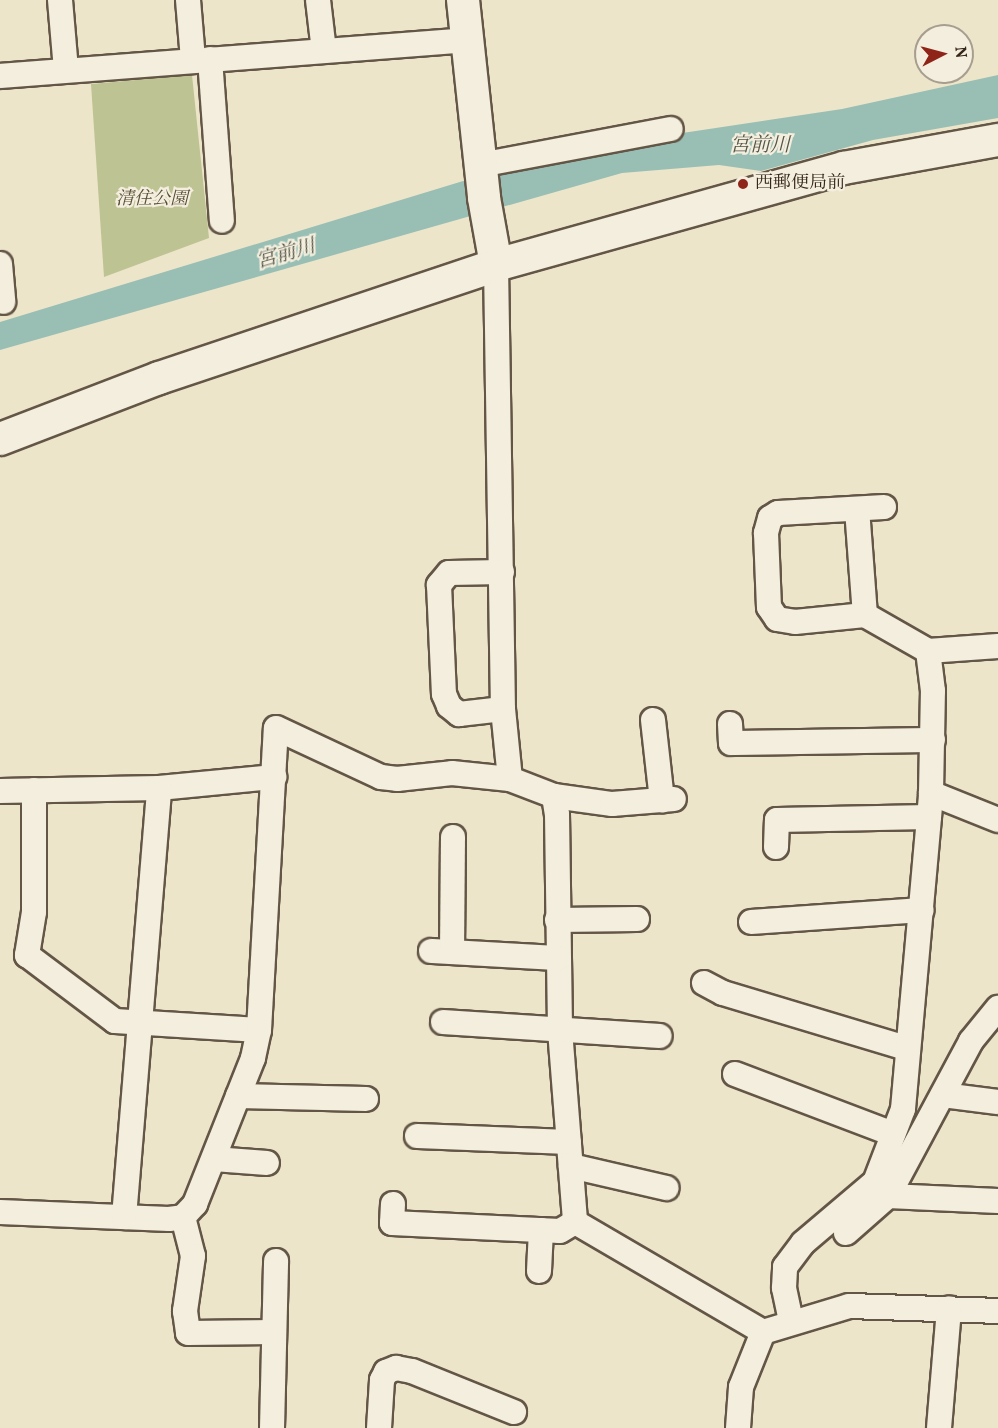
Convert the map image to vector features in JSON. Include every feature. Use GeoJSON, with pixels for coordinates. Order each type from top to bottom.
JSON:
{"type":"FeatureCollection","features":[{"type":"Feature","properties":{"kind":"street"},"geometry":{"type":"LineString","coordinates":[[60,0],[66,70]]}},
{"type":"Feature","properties":{"kind":"street"},"geometry":{"type":"LineString","coordinates":[[188,0],[202,59],[222,220]]}},
{"type":"Feature","properties":{"kind":"street"},"geometry":{"type":"LineString","coordinates":[[318,0],[324,51]]}},
{"type":"Feature","properties":{"kind":"street"},"geometry":{"type":"LineString","coordinates":[[463,0],[486,215],[496,265],[503,709],[510,779]]}},
{"type":"Feature","properties":{"kind":"street"},"geometry":{"type":"LineString","coordinates":[[0,76],[467,40]]}},
{"type":"Feature","properties":{"kind":"street"},"geometry":{"type":"LineString","coordinates":[[481,167],[670,129]]}},
{"type":"Feature","properties":{"kind":"street"},"geometry":{"type":"LineString","coordinates":[[0,439],[159,378],[496,265],[844,168],[998,140]]}},
{"type":"Feature","properties":{"kind":"street"},"geometry":{"type":"LineString","coordinates":[[0,264],[3,302]]}},
{"type":"Feature","properties":{"kind":"street"},"geometry":{"type":"LineString","coordinates":[[884,507],[778,513],[770,518],[766,533],[770,607],[777,619],[795,622],[865,615],[928,651],[998,646]]}},
{"type":"Feature","properties":{"kind":"street"},"geometry":{"type":"LineString","coordinates":[[856,508],[865,615]]}},
{"type":"Feature","properties":{"kind":"street"},"geometry":{"type":"LineString","coordinates":[[502,572],[450,573],[439,585],[444,694],[449,706],[459,714],[503,709]]}},
{"type":"Feature","properties":{"kind":"street"},"geometry":{"type":"LineString","coordinates":[[791,1321],[784,1288],[785,1267],[802,1244],[875,1182],[903,1109],[906,1048],[922,909],[931,793],[933,691],[928,651]]}},
{"type":"Feature","properties":{"kind":"street"},"geometry":{"type":"LineString","coordinates":[[0,1212],[183,1217],[195,1204],[238,1096],[259,1030],[276,728],[381,777],[397,780],[452,773],[510,779],[554,796],[612,804],[668,800],[653,720]]}},
{"type":"Feature","properties":{"kind":"street"},"geometry":{"type":"LineString","coordinates":[[730,724],[731,742],[933,740]]}},
{"type":"Feature","properties":{"kind":"street"},"geometry":{"type":"LineString","coordinates":[[0,791],[159,788],[274,777]]}},
{"type":"Feature","properties":{"kind":"street"},"geometry":{"type":"LineString","coordinates":[[124,1217],[159,788]]}},
{"type":"Feature","properties":{"kind":"street"},"geometry":{"type":"LineString","coordinates":[[33,790],[34,912],[27,954],[115,1021],[259,1030]]}},
{"type":"Feature","properties":{"kind":"street"},"geometry":{"type":"LineString","coordinates":[[931,793],[998,820]]}},
{"type":"Feature","properties":{"kind":"street"},"geometry":{"type":"LineString","coordinates":[[554,796],[557,814],[560,1030],[575,1222]]}},
{"type":"Feature","properties":{"kind":"street"},"geometry":{"type":"LineString","coordinates":[[776,847],[777,820],[929,817]]}},
{"type":"Feature","properties":{"kind":"street"},"geometry":{"type":"LineString","coordinates":[[453,837],[442,951],[558,958]]}},
{"type":"Feature","properties":{"kind":"street"},"geometry":{"type":"LineString","coordinates":[[751,922],[922,909]]}},
{"type":"Feature","properties":{"kind":"street"},"geometry":{"type":"LineString","coordinates":[[557,920],[637,919]]}},
{"type":"Feature","properties":{"kind":"street"},"geometry":{"type":"LineString","coordinates":[[704,983],[723,993],[906,1048]]}},
{"type":"Feature","properties":{"kind":"street"},"geometry":{"type":"LineString","coordinates":[[846,1233],[888,1196],[971,1041],[998,1008]]}},
{"type":"Feature","properties":{"kind":"street"},"geometry":{"type":"LineString","coordinates":[[443,1022],[660,1036]]}},
{"type":"Feature","properties":{"kind":"street"},"geometry":{"type":"LineString","coordinates":[[735,1074],[893,1134]]}},
{"type":"Feature","properties":{"kind":"street"},"geometry":{"type":"LineString","coordinates":[[943,1095],[998,1102]]}},
{"type":"Feature","properties":{"kind":"street"},"geometry":{"type":"LineString","coordinates":[[238,1096],[366,1099]]}},
{"type":"Feature","properties":{"kind":"street"},"geometry":{"type":"LineString","coordinates":[[417,1136],[569,1142]]}},
{"type":"Feature","properties":{"kind":"street"},"geometry":{"type":"LineString","coordinates":[[214,1159],[267,1163]]}},
{"type":"Feature","properties":{"kind":"street"},"geometry":{"type":"LineString","coordinates":[[571,1166],[666,1188]]}},
{"type":"Feature","properties":{"kind":"street"},"geometry":{"type":"LineString","coordinates":[[888,1196],[998,1201]]}},
{"type":"Feature","properties":{"kind":"street"},"geometry":{"type":"LineString","coordinates":[[393,1204],[392,1223],[560,1231],[575,1222]]}},
{"type":"Feature","properties":{"kind":"street"},"geometry":{"type":"LineString","coordinates":[[183,1217],[193,1256],[185,1311],[188,1333],[274,1332]]}},
{"type":"Feature","properties":{"kind":"street"},"geometry":{"type":"LineString","coordinates":[[575,1222],[763,1332]]}},
{"type":"Feature","properties":{"kind":"street"},"geometry":{"type":"LineString","coordinates":[[539,1271],[541,1230]]}},
{"type":"Feature","properties":{"kind":"street"},"geometry":{"type":"LineString","coordinates":[[272,1428],[276,1261]]}},
{"type":"Feature","properties":{"kind":"street"},"geometry":{"type":"LineString","coordinates":[[738,1428],[741,1387],[763,1332],[791,1321],[849,1306],[998,1311]]}},
{"type":"Feature","properties":{"kind":"street"},"geometry":{"type":"LineString","coordinates":[[939,1428],[949,1308]]}},
{"type":"Feature","properties":{"kind":"street"},"geometry":{"type":"LineString","coordinates":[[379,1428],[382,1380],[386,1372],[396,1368],[412,1371],[514,1412]]}},
{"type":"Feature","properties":{"kind":"green space","name":"清住公園"},"geometry":{"type":"Polygon","coordinates":[[[192,75],[209,238],[104,277],[91,84],[192,75]]]}},
{"type":"Feature","properties":{"kind":"water","name":"宮前川"},"geometry":{"type":"Polygon","coordinates":[[[998,75],[998,118],[873,140],[761,171],[719,165],[622,173],[0,350],[0,322],[509,167],[609,144],[842,109],[957,84],[974,84],[974,80],[998,75]]]}},
{"type":"Feature","properties":{"kind":"place","name":"西郵便局前"},"geometry":{"type":"Point","coordinates":[743,184]}}]}
